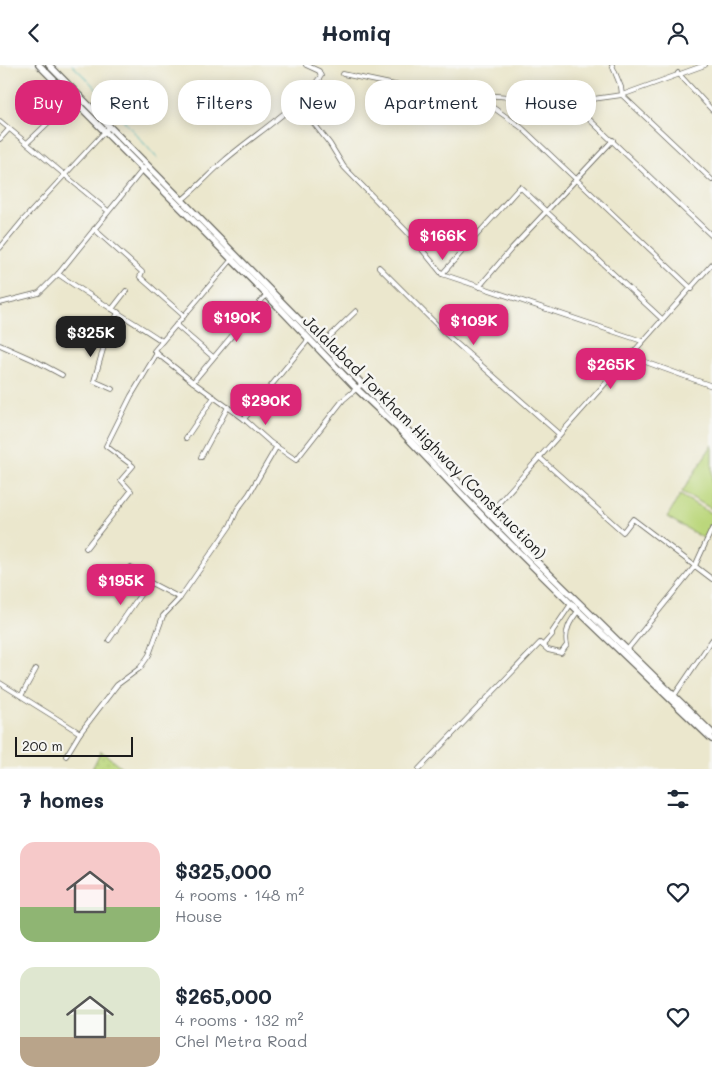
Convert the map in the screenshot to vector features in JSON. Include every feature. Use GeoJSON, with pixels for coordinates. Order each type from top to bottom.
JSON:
{"type":"FeatureCollection","features":[{"type":"Feature","properties":{"kind":"highway","name":"Jalalabad Torkham Highway (Construction)"},"geometry":{"type":"LineString","coordinates":[[39,65],[54,80]]}},
{"type":"Feature","properties":{"kind":"highway"},"geometry":{"type":"LineString","coordinates":[[49,65],[65,80]]}},
{"type":"Feature","properties":{"kind":"highway"},"geometry":{"type":"LineString","coordinates":[[81,96],[260,279],[269,293],[323,343],[359,387],[402,423],[580,608]]}},
{"type":"Feature","properties":{"kind":"highway","name":"Jalalabad Torkham Highway (Construction)"},"geometry":{"type":"LineString","coordinates":[[81,108],[247,275],[269,293],[309,339],[359,387],[498,532],[571,604],[580,608],[711,734]]}},
{"type":"Feature","properties":{"kind":"highway"},"geometry":{"type":"LineString","coordinates":[[247,275],[260,279]]}},
{"type":"Feature","properties":{"kind":"highway"},"geometry":{"type":"LineString","coordinates":[[603,630],[627,650],[711,734]]}},
{"type":"Feature","properties":{"kind":"street"},"geometry":{"type":"LineString","coordinates":[[306,65],[319,71],[321,76],[318,80]]}},
{"type":"Feature","properties":{"kind":"street"},"geometry":{"type":"LineString","coordinates":[[612,65],[621,87],[622,95],[712,180]]}},
{"type":"Feature","properties":{"kind":"street"},"geometry":{"type":"LineString","coordinates":[[596,99],[622,95],[678,73],[705,65]]}},
{"type":"Feature","properties":{"kind":"street"},"geometry":{"type":"LineString","coordinates":[[678,73],[712,110]]}},
{"type":"Feature","properties":{"kind":"street"},"geometry":{"type":"LineString","coordinates":[[343,74],[372,80]]}},
{"type":"Feature","properties":{"kind":"street"},"geometry":{"type":"LineString","coordinates":[[496,110],[522,128],[692,289]]}},
{"type":"Feature","properties":{"kind":"street"},"geometry":{"type":"LineString","coordinates":[[182,199],[224,161],[281,115]]}},
{"type":"Feature","properties":{"kind":"street"},"geometry":{"type":"LineString","coordinates":[[0,121],[108,211]]}},
{"type":"Feature","properties":{"kind":"street"},"geometry":{"type":"LineString","coordinates":[[27,143],[45,125]]}},
{"type":"Feature","properties":{"kind":"street"},"geometry":{"type":"LineString","coordinates":[[315,125],[330,144],[344,167],[410,235],[442,274],[642,341]]}},
{"type":"Feature","properties":{"kind":"street"},"geometry":{"type":"LineString","coordinates":[[596,125],[712,236]]}},
{"type":"Feature","properties":{"kind":"street"},"geometry":{"type":"LineString","coordinates":[[0,247],[110,126]]}},
{"type":"Feature","properties":{"kind":"street"},"geometry":{"type":"LineString","coordinates":[[0,139],[9,129]]}},
{"type":"Feature","properties":{"kind":"street"},"geometry":{"type":"LineString","coordinates":[[479,287],[546,211],[613,140]]}},
{"type":"Feature","properties":{"kind":"street"},"geometry":{"type":"LineString","coordinates":[[0,303],[39,293],[58,274],[147,164]]}},
{"type":"Feature","properties":{"kind":"street"},"geometry":{"type":"LineString","coordinates":[[442,274],[520,187],[662,319]]}},
{"type":"Feature","properties":{"kind":"street"},"geometry":{"type":"LineString","coordinates":[[94,229],[142,272],[140,277],[184,315]]}},
{"type":"Feature","properties":{"kind":"street"},"geometry":{"type":"LineString","coordinates":[[236,255],[154,351],[244,419],[271,443],[296,459],[343,400],[359,387]]}},
{"type":"Feature","properties":{"kind":"street"},"geometry":{"type":"LineString","coordinates":[[483,507],[496,506],[642,341],[692,289],[712,264]]}},
{"type":"Feature","properties":{"kind":"street"},"geometry":{"type":"LineString","coordinates":[[379,267],[447,335],[559,434]]}},
{"type":"Feature","properties":{"kind":"street"},"geometry":{"type":"LineString","coordinates":[[58,274],[162,341]]}},
{"type":"Feature","properties":{"kind":"street"},"geometry":{"type":"LineString","coordinates":[[112,309],[126,291]]}},
{"type":"Feature","properties":{"kind":"street"},"geometry":{"type":"LineString","coordinates":[[193,382],[269,293]]}},
{"type":"Feature","properties":{"kind":"street"},"geometry":{"type":"LineString","coordinates":[[323,343],[356,311]]}},
{"type":"Feature","properties":{"kind":"street"},"geometry":{"type":"LineString","coordinates":[[112,389],[94,381],[104,346],[118,312]]}},
{"type":"Feature","properties":{"kind":"street"},"geometry":{"type":"LineString","coordinates":[[176,325],[213,357]]}},
{"type":"Feature","properties":{"kind":"street"},"geometry":{"type":"LineString","coordinates":[[244,419],[309,339],[316,336]]}},
{"type":"Feature","properties":{"kind":"street"},"geometry":{"type":"LineString","coordinates":[[0,345],[62,375]]}},
{"type":"Feature","properties":{"kind":"street"},"geometry":{"type":"LineString","coordinates":[[86,548],[131,491],[121,480],[133,467],[106,446],[131,396],[157,353]]}},
{"type":"Feature","properties":{"kind":"street"},"geometry":{"type":"LineString","coordinates":[[629,356],[712,386]]}},
{"type":"Feature","properties":{"kind":"street"},"geometry":{"type":"LineString","coordinates":[[186,438],[214,397]]}},
{"type":"Feature","properties":{"kind":"street"},"geometry":{"type":"LineString","coordinates":[[201,457],[228,407]]}},
{"type":"Feature","properties":{"kind":"street"},"geometry":{"type":"LineString","coordinates":[[66,756],[80,733],[117,685],[140,668],[149,655],[163,615],[180,598],[230,525],[237,510],[250,494],[277,446]]}},
{"type":"Feature","properties":{"kind":"street"},"geometry":{"type":"LineString","coordinates":[[539,457],[623,532],[633,519],[712,579]]}},
{"type":"Feature","properties":{"kind":"street"},"geometry":{"type":"LineString","coordinates":[[496,506],[496,520]]}},
{"type":"Feature","properties":{"kind":"street"},"geometry":{"type":"LineString","coordinates":[[627,650],[695,567],[712,529]]}},
{"type":"Feature","properties":{"kind":"street"},"geometry":{"type":"LineString","coordinates":[[131,567],[149,582],[180,598]]}},
{"type":"Feature","properties":{"kind":"street"},"geometry":{"type":"LineString","coordinates":[[109,640],[149,582]]}},
{"type":"Feature","properties":{"kind":"street"},"geometry":{"type":"LineString","coordinates":[[543,645],[552,635],[552,631],[571,604]]}},
{"type":"Feature","properties":{"kind":"street"},"geometry":{"type":"LineString","coordinates":[[419,769],[540,643],[548,650],[561,653],[567,645],[565,635],[570,621],[580,608]]}},
{"type":"Feature","properties":{"kind":"street"},"geometry":{"type":"LineString","coordinates":[[674,696],[712,640]]}},
{"type":"Feature","properties":{"kind":"street"},"geometry":{"type":"LineString","coordinates":[[21,696],[36,669]]}},
{"type":"Feature","properties":{"kind":"street"},"geometry":{"type":"LineString","coordinates":[[0,683],[80,733]]}},
{"type":"Feature","properties":{"kind":"green space"},"geometry":{"type":"Polygon","coordinates":[[[712,445],[712,509],[682,492],[712,445]]]}},
{"type":"Feature","properties":{"kind":"green space"},"geometry":{"type":"Polygon","coordinates":[[[680,495],[712,514],[712,525],[705,539],[667,517],[680,495]]]}},
{"type":"Feature","properties":{"kind":"green space"},"geometry":{"type":"Polygon","coordinates":[[[101,751],[124,769],[92,769],[101,751]]]}},
{"type":"Feature","properties":{"kind":"waterway"},"geometry":{"type":"LineString","coordinates":[[72,65],[89,81],[157,158]]}}]}
